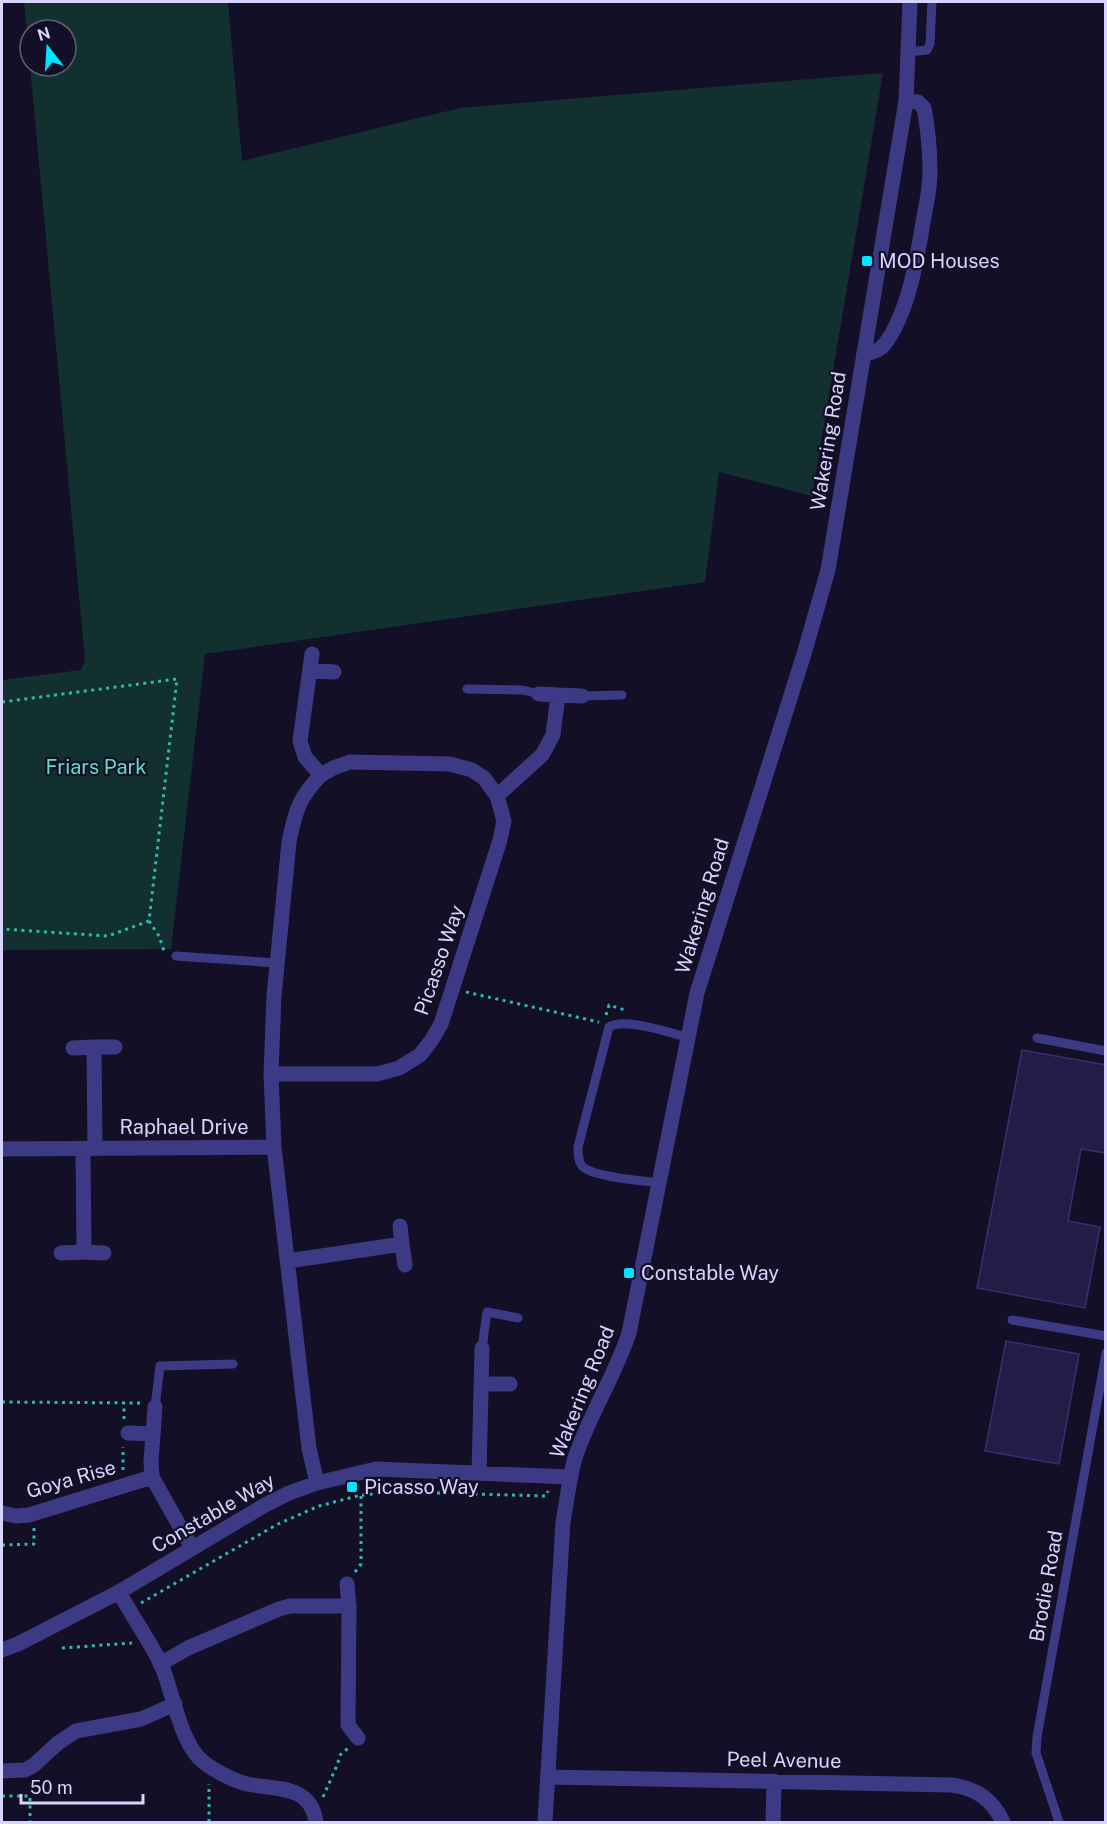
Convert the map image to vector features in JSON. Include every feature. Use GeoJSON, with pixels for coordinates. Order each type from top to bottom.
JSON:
{"type":"FeatureCollection","features":[{"type":"Feature","properties":{"kind":"street","name":"Wakering Road"},"geometry":{"type":"LineString","coordinates":[[545,1822],[563,1522],[571,1477],[581,1443],[621,1356],[629,1333],[697,993],[804,654],[828,570],[906,101],[910,2]]}},
{"type":"Feature","properties":{"kind":"street"},"geometry":{"type":"LineString","coordinates":[[864,354],[873,353],[883,346],[895,326],[911,284],[919,247],[930,175],[928,133],[924,108],[918,102],[906,101]]}},
{"type":"Feature","properties":{"kind":"street"},"geometry":{"type":"LineString","coordinates":[[312,654],[300,741],[305,757],[321,775]]}},
{"type":"Feature","properties":{"kind":"street"},"geometry":{"type":"LineString","coordinates":[[310,670],[334,672]]}},
{"type":"Feature","properties":{"kind":"street"},"geometry":{"type":"LineString","coordinates":[[539,693],[582,696]]}},
{"type":"Feature","properties":{"kind":"street"},"geometry":{"type":"LineString","coordinates":[[497,796],[542,755],[553,735],[558,694]]}},
{"type":"Feature","properties":{"kind":"street","name":"Picasso Way"},"geometry":{"type":"LineString","coordinates":[[271,1074],[378,1074],[399,1068],[420,1055],[431,1041],[441,1024],[500,840],[504,821],[497,796],[484,778],[472,770],[450,764],[350,762],[321,775],[301,799],[294,817],[277,963],[271,1074],[274,1147],[309,1448],[317,1483]]}},
{"type":"Feature","properties":{"kind":"street","name":"Raphael Drive"},"geometry":{"type":"LineString","coordinates":[[84,1252],[94,1047]]}},
{"type":"Feature","properties":{"kind":"street"},"geometry":{"type":"LineString","coordinates":[[73,1048],[115,1047]]}},
{"type":"Feature","properties":{"kind":"street","name":"Raphael Drive"},"geometry":{"type":"LineString","coordinates":[[2,1149],[274,1147]]}},
{"type":"Feature","properties":{"kind":"street"},"geometry":{"type":"LineString","coordinates":[[400,1226],[405,1265]]}},
{"type":"Feature","properties":{"kind":"street"},"geometry":{"type":"LineString","coordinates":[[288,1261],[402,1244]]}},
{"type":"Feature","properties":{"kind":"street"},"geometry":{"type":"LineString","coordinates":[[61,1253],[104,1253]]}},
{"type":"Feature","properties":{"kind":"street"},"geometry":{"type":"LineString","coordinates":[[479,1474],[482,1348]]}},
{"type":"Feature","properties":{"kind":"street"},"geometry":{"type":"LineString","coordinates":[[482,1384],[510,1384]]}},
{"type":"Feature","properties":{"kind":"street"},"geometry":{"type":"LineString","coordinates":[[155,1405],[150,1462],[152,1477],[192,1548]]}},
{"type":"Feature","properties":{"kind":"street","name":"Goya Rise"},"geometry":{"type":"LineString","coordinates":[[128,1433],[153,1434]]}},
{"type":"Feature","properties":{"kind":"street","name":"Constable Way"},"geometry":{"type":"LineString","coordinates":[[2,1650],[119,1592],[265,1505],[317,1483],[376,1469],[571,1477]]}},
{"type":"Feature","properties":{"kind":"street","name":"Goya Rise"},"geometry":{"type":"LineString","coordinates":[[2,1513],[16,1516],[34,1513],[152,1477]]}},
{"type":"Feature","properties":{"kind":"street"},"geometry":{"type":"LineString","coordinates":[[347,1584],[349,1606],[348,1725],[358,1738]]}},
{"type":"Feature","properties":{"kind":"street"},"geometry":{"type":"LineString","coordinates":[[119,1592],[160,1664],[180,1721],[199,1758],[223,1776],[245,1783],[291,1789],[302,1796],[315,1818]]}},
{"type":"Feature","properties":{"kind":"street"},"geometry":{"type":"LineString","coordinates":[[160,1664],[188,1648],[279,1609],[290,1606],[349,1606]]}},
{"type":"Feature","properties":{"kind":"street"},"geometry":{"type":"LineString","coordinates":[[2,1771],[24,1770],[34,1766],[58,1743],[76,1731],[141,1719],[175,1704]]}},
{"type":"Feature","properties":{"kind":"street","name":"Peel Avenue"},"geometry":{"type":"LineString","coordinates":[[548,1777],[951,1785],[968,1787],[982,1796],[999,1814],[1003,1822]]}},
{"type":"Feature","properties":{"kind":"street"},"geometry":{"type":"LineString","coordinates":[[773,1822],[774,1781]]}},
{"type":"Feature","properties":{"kind":"lane"},"geometry":{"type":"LineString","coordinates":[[908,52],[927,50],[930,44],[932,2]]}},
{"type":"Feature","properties":{"kind":"lane"},"geometry":{"type":"LineString","coordinates":[[467,689],[523,690],[539,693]]}},
{"type":"Feature","properties":{"kind":"lane"},"geometry":{"type":"LineString","coordinates":[[582,696],[622,695]]}},
{"type":"Feature","properties":{"kind":"lane"},"geometry":{"type":"LineString","coordinates":[[176,956],[277,963]]}},
{"type":"Feature","properties":{"kind":"lane"},"geometry":{"type":"LineString","coordinates":[[660,1183],[629,1180],[589,1171],[583,1168],[579,1161],[578,1148],[609,1027],[618,1023],[626,1024],[688,1037]]}},
{"type":"Feature","properties":{"kind":"lane"},"geometry":{"type":"LineString","coordinates":[[1037,1038],[1106,1050]]}},
{"type":"Feature","properties":{"kind":"lane"},"geometry":{"type":"LineString","coordinates":[[482,1348],[487,1312],[518,1318]]}},
{"type":"Feature","properties":{"kind":"lane"},"geometry":{"type":"LineString","coordinates":[[1012,1320],[1106,1335]]}},
{"type":"Feature","properties":{"kind":"lane","name":"Brodie Road"},"geometry":{"type":"LineString","coordinates":[[1059,1822],[1036,1753],[1037,1737],[1106,1353]]}},
{"type":"Feature","properties":{"kind":"lane"},"geometry":{"type":"LineString","coordinates":[[155,1405],[160,1366],[233,1364]]}},
{"type":"Feature","properties":{"kind":"path"},"geometry":{"type":"LineString","coordinates":[[2,702],[177,679],[149,921],[159,936],[164,953],[176,956]]}},
{"type":"Feature","properties":{"kind":"path"},"geometry":{"type":"LineString","coordinates":[[2,929],[108,936],[149,921]]}},
{"type":"Feature","properties":{"kind":"path"},"geometry":{"type":"LineString","coordinates":[[452,988],[603,1023],[609,1005],[629,1011]]}},
{"type":"Feature","properties":{"kind":"path"},"geometry":{"type":"LineString","coordinates":[[2,1402],[155,1405]]}},
{"type":"Feature","properties":{"kind":"path"},"geometry":{"type":"LineString","coordinates":[[129,1611],[278,1524],[320,1506],[361,1495],[399,1492],[546,1496],[552,1476]]}},
{"type":"Feature","properties":{"kind":"path"},"geometry":{"type":"LineString","coordinates":[[347,1584],[362,1563],[361,1495]]}},
{"type":"Feature","properties":{"kind":"path"},"geometry":{"type":"LineString","coordinates":[[2,1545],[34,1544],[34,1513]]}},
{"type":"Feature","properties":{"kind":"path"},"geometry":{"type":"LineString","coordinates":[[62,1648],[136,1643],[146,1639]]}},
{"type":"Feature","properties":{"kind":"path"},"geometry":{"type":"LineString","coordinates":[[315,1818],[339,1756],[358,1738]]}},
{"type":"Feature","properties":{"kind":"path"},"geometry":{"type":"LineString","coordinates":[[209,1765],[209,1822]]}},
{"type":"Feature","properties":{"kind":"path"},"geometry":{"type":"LineString","coordinates":[[2,1796],[30,1796],[30,1822]]}},
{"type":"Feature","properties":{"kind":"green space","name":"Friars Park"},"geometry":{"type":"Polygon","coordinates":[[[24,2],[228,2],[242,161],[460,108],[883,73],[812,496],[719,472],[705,582],[205,654],[171,949],[2,950],[2,680],[81,670],[85,660],[31,78],[78,78],[78,18],[26,18],[24,2]]]}},
{"type":"Feature","properties":{"kind":"building"},"geometry":{"type":"Polygon","coordinates":[[[1022,1050],[1106,1065],[1106,1153],[1081,1149],[1068,1221],[1100,1227],[1085,1308],[977,1288],[1022,1050]]]}},
{"type":"Feature","properties":{"kind":"building"},"geometry":{"type":"Polygon","coordinates":[[[1006,1341],[1079,1354],[1059,1464],[985,1451],[1006,1341]]]}},
{"type":"Feature","properties":{"kind":"place","name":"MOD Houses"},"geometry":{"type":"Point","coordinates":[867,261]}},
{"type":"Feature","properties":{"kind":"place","name":"Constable Way"},"geometry":{"type":"Point","coordinates":[629,1273]}},
{"type":"Feature","properties":{"kind":"place","name":"Picasso Way"},"geometry":{"type":"Point","coordinates":[352,1487]}}]}
